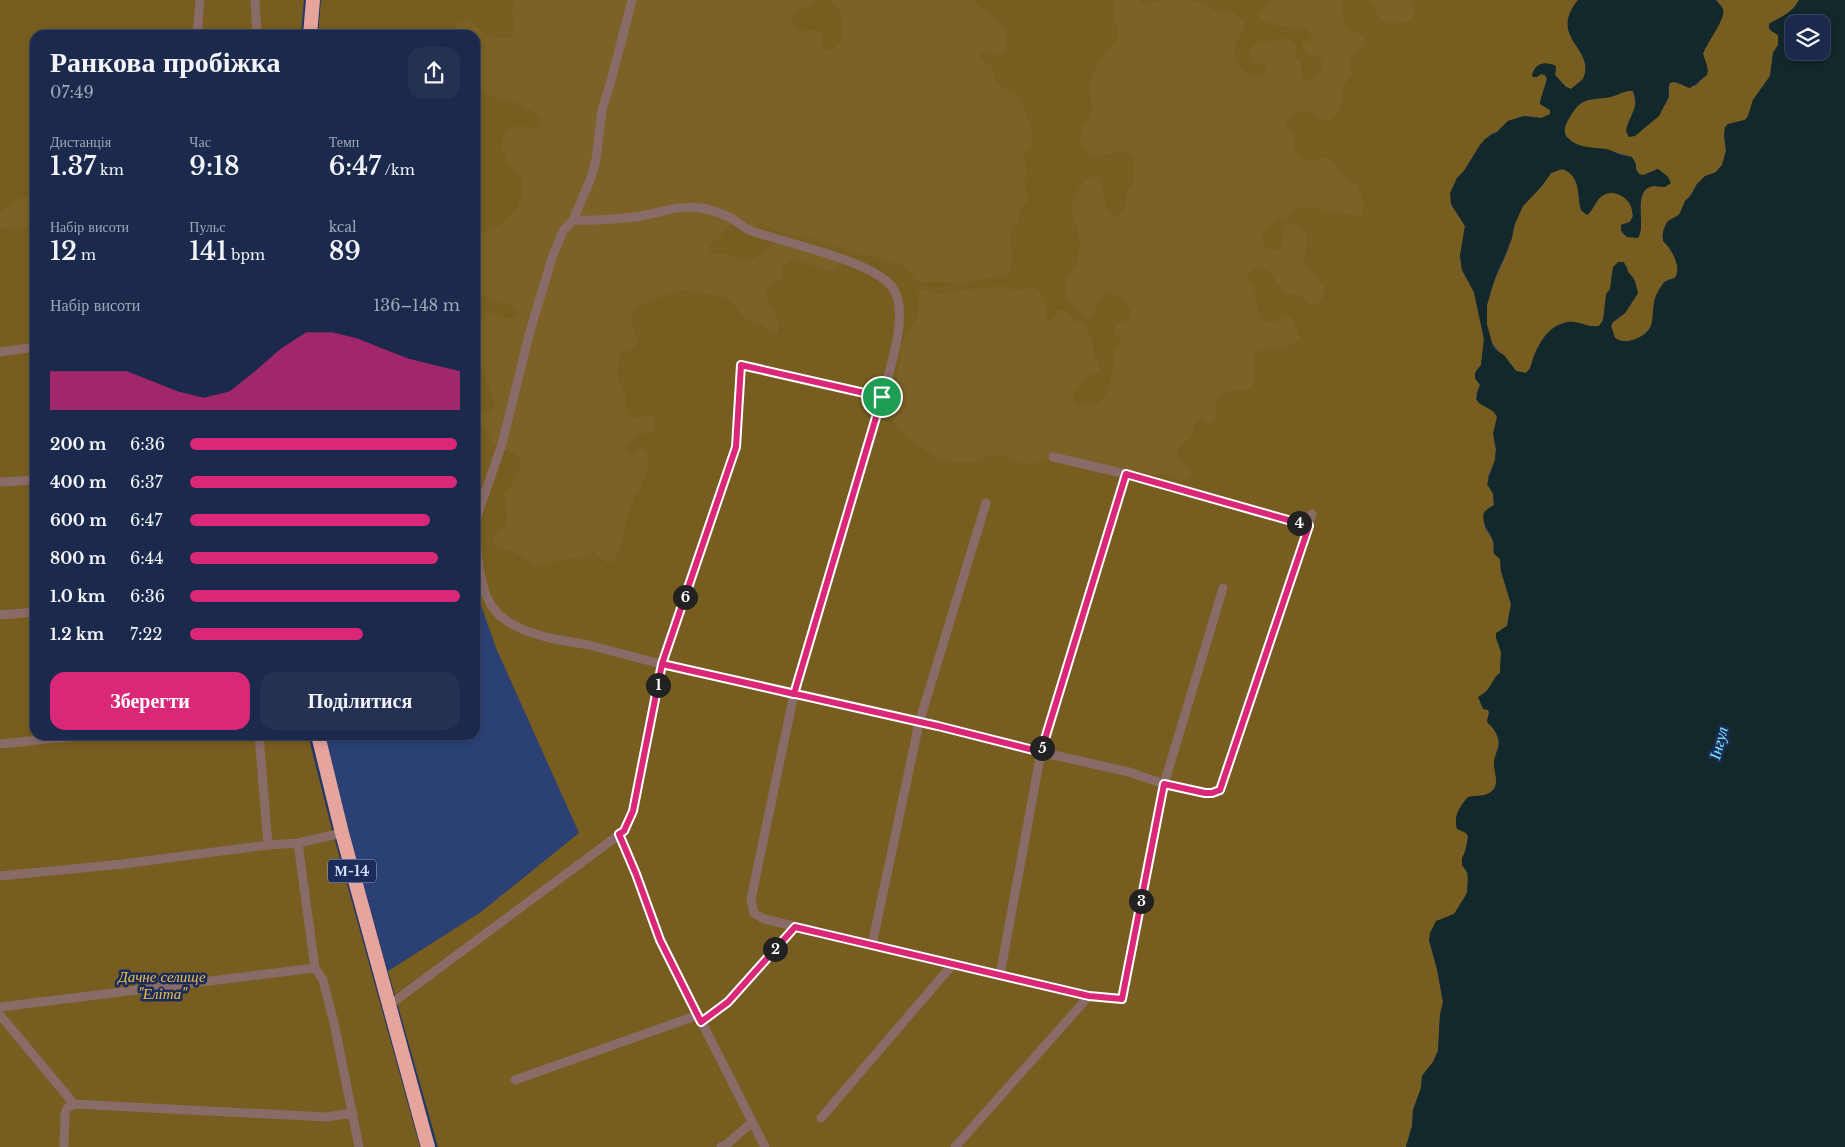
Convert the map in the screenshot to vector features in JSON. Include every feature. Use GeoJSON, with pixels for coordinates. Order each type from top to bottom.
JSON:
{"type":"FeatureCollection","features":[{"type":"Feature","properties":{"kind":"highway"},"geometry":{"type":"LineString","coordinates":[[310,30],[313,0]]}},
{"type":"Feature","properties":{"kind":"highway","name":"М-14"},"geometry":{"type":"LineString","coordinates":[[319,740],[388,1006],[428,1147]]}},
{"type":"Feature","properties":{"kind":"lane"},"geometry":{"type":"LineString","coordinates":[[197,30],[200,0]]}},
{"type":"Feature","properties":{"kind":"lane"},"geometry":{"type":"LineString","coordinates":[[255,0],[257,30]]}},
{"type":"Feature","properties":{"kind":"lane"},"geometry":{"type":"LineString","coordinates":[[480,507],[502,444],[530,331],[553,255],[563,231],[573,220],[591,178],[596,159],[602,110],[614,72],[632,0]]}},
{"type":"Feature","properties":{"kind":"lane"},"geometry":{"type":"LineString","coordinates":[[573,220],[642,216],[672,208],[701,208],[724,215],[748,229],[836,256],[879,275],[894,290],[899,305],[899,322],[882,397],[794,694],[751,898],[754,913],[764,919],[1089,996],[1122,999],[1164,784],[1223,588]]}},
{"type":"Feature","properties":{"kind":"lane"},"geometry":{"type":"LineString","coordinates":[[0,352],[30,348]]}},
{"type":"Feature","properties":{"kind":"lane"},"geometry":{"type":"LineString","coordinates":[[388,1006],[624,831],[633,811],[662,664],[736,447],[741,365],[882,397]]}},
{"type":"Feature","properties":{"kind":"lane"},"geometry":{"type":"LineString","coordinates":[[1053,457],[1126,474],[1309,526]]}},
{"type":"Feature","properties":{"kind":"lane"},"geometry":{"type":"LineString","coordinates":[[1000,975],[1041,752],[1126,474]]}},
{"type":"Feature","properties":{"kind":"lane"},"geometry":{"type":"LineString","coordinates":[[0,482],[30,480]]}},
{"type":"Feature","properties":{"kind":"lane"},"geometry":{"type":"LineString","coordinates":[[872,945],[919,723],[986,503]]}},
{"type":"Feature","properties":{"kind":"lane"},"geometry":{"type":"LineString","coordinates":[[480,572],[485,593],[499,615],[526,631],[548,638],[589,645],[662,664],[938,726],[1129,772],[1164,784],[1212,793],[1220,790],[1312,514]]}},
{"type":"Feature","properties":{"kind":"lane"},"geometry":{"type":"LineString","coordinates":[[0,615],[30,612]]}},
{"type":"Feature","properties":{"kind":"lane"},"geometry":{"type":"LineString","coordinates":[[0,744],[39,740]]}},
{"type":"Feature","properties":{"kind":"lane"},"geometry":{"type":"LineString","coordinates":[[259,740],[268,845]]}},
{"type":"Feature","properties":{"kind":"lane"},"geometry":{"type":"LineString","coordinates":[[0,876],[123,864],[268,845],[298,843],[342,833]]}},
{"type":"Feature","properties":{"kind":"lane"},"geometry":{"type":"LineString","coordinates":[[619,834],[660,940],[765,1147]]}},
{"type":"Feature","properties":{"kind":"lane"},"geometry":{"type":"LineString","coordinates":[[298,843],[315,968],[323,980],[359,1147]]}},
{"type":"Feature","properties":{"kind":"lane"},"geometry":{"type":"LineString","coordinates":[[515,1080],[700,1019],[728,1002],[795,927]]}},
{"type":"Feature","properties":{"kind":"lane"},"geometry":{"type":"LineString","coordinates":[[821,1118],[953,964]]}},
{"type":"Feature","properties":{"kind":"lane"},"geometry":{"type":"LineString","coordinates":[[0,1007],[315,968]]}},
{"type":"Feature","properties":{"kind":"lane"},"geometry":{"type":"LineString","coordinates":[[955,1147],[1089,996]]}},
{"type":"Feature","properties":{"kind":"lane"},"geometry":{"type":"LineString","coordinates":[[0,1015],[74,1104]]}},
{"type":"Feature","properties":{"kind":"lane"},"geometry":{"type":"LineString","coordinates":[[64,1147],[65,1114],[67,1108],[74,1104],[326,1117],[353,1113]]}},
{"type":"Feature","properties":{"kind":"lane"},"geometry":{"type":"LineString","coordinates":[[721,1147],[726,1145],[752,1122]]}},
{"type":"Feature","properties":{"kind":"shaded area"},"geometry":{"type":"Polygon","coordinates":[[[513,0],[816,0],[797,12],[792,20],[800,31],[817,30],[822,34],[821,43],[825,50],[832,50],[840,41],[843,27],[841,13],[836,5],[829,0],[973,0],[1002,26],[1008,40],[1006,48],[1000,56],[986,52],[979,55],[980,58],[992,67],[997,84],[1000,87],[1019,95],[1032,130],[1032,145],[1023,156],[1027,168],[1024,185],[1029,200],[1021,209],[1018,221],[1011,227],[1010,240],[1013,253],[1010,272],[1006,275],[961,284],[935,281],[923,283],[915,280],[907,268],[901,264],[803,236],[789,235],[760,224],[750,231],[732,224],[724,229],[721,236],[709,246],[711,252],[730,255],[746,261],[760,255],[775,241],[843,262],[835,269],[827,270],[795,260],[788,262],[781,269],[782,277],[767,286],[766,293],[778,321],[778,333],[770,333],[762,325],[746,320],[728,298],[683,290],[668,294],[634,309],[631,322],[638,343],[635,347],[620,353],[617,376],[626,398],[625,405],[629,417],[635,418],[648,414],[654,418],[655,429],[651,433],[638,433],[626,445],[625,452],[630,454],[640,449],[647,451],[648,467],[628,513],[622,541],[614,561],[607,563],[594,552],[578,558],[535,565],[510,550],[497,548],[492,541],[506,522],[504,493],[516,478],[521,460],[517,455],[494,445],[480,422],[480,411],[491,412],[494,410],[495,404],[480,365],[480,321],[484,311],[510,319],[516,317],[518,311],[513,307],[480,295],[480,233],[498,226],[512,215],[519,203],[523,189],[521,178],[509,165],[501,147],[506,130],[520,126],[535,129],[541,126],[541,121],[539,115],[523,106],[488,96],[480,92],[480,30],[456,30],[456,25],[459,22],[467,21],[492,37],[512,37],[514,26],[512,14],[513,0]]]}},
{"type":"Feature","properties":{"kind":"shaded area"},"geometry":{"type":"Polygon","coordinates":[[[1115,0],[1139,0],[1144,4],[1163,0],[1184,0],[1206,4],[1213,10],[1234,13],[1240,17],[1246,27],[1235,48],[1234,58],[1238,66],[1248,75],[1263,75],[1267,71],[1267,67],[1263,64],[1254,64],[1251,58],[1250,54],[1254,45],[1260,40],[1291,39],[1296,46],[1296,57],[1301,64],[1301,76],[1304,81],[1308,81],[1318,74],[1323,62],[1323,58],[1309,55],[1302,47],[1303,43],[1312,39],[1311,35],[1304,27],[1280,26],[1263,21],[1258,18],[1258,13],[1271,0],[1345,0],[1342,1],[1341,5],[1343,19],[1349,30],[1363,35],[1364,44],[1351,56],[1352,74],[1344,85],[1338,112],[1333,119],[1325,121],[1301,111],[1292,114],[1286,119],[1286,122],[1294,137],[1293,149],[1296,155],[1304,160],[1329,158],[1343,176],[1357,185],[1364,203],[1362,215],[1326,213],[1312,207],[1300,208],[1283,219],[1277,219],[1262,232],[1264,244],[1273,251],[1280,249],[1285,227],[1288,224],[1296,225],[1303,229],[1307,236],[1307,245],[1303,261],[1323,285],[1325,295],[1316,305],[1311,306],[1302,297],[1285,292],[1272,274],[1265,269],[1252,268],[1247,277],[1256,293],[1257,310],[1263,322],[1272,323],[1287,316],[1291,318],[1300,338],[1285,347],[1263,348],[1255,353],[1255,381],[1252,389],[1228,391],[1220,394],[1216,400],[1215,420],[1211,423],[1206,423],[1202,419],[1196,422],[1189,439],[1179,446],[1177,455],[1192,473],[1190,478],[1181,479],[1163,474],[1153,475],[1145,472],[1047,457],[1028,464],[994,455],[966,463],[951,462],[940,458],[921,447],[902,432],[890,414],[888,406],[898,378],[901,346],[918,315],[919,291],[923,289],[934,294],[942,294],[961,290],[1004,286],[1015,291],[1036,288],[1046,302],[1046,321],[1051,322],[1058,310],[1064,310],[1075,321],[1086,325],[1093,343],[1093,352],[1100,368],[1099,372],[1082,379],[1073,396],[1074,403],[1092,405],[1104,398],[1107,392],[1113,367],[1113,351],[1120,346],[1121,339],[1115,333],[1114,327],[1128,319],[1131,311],[1124,299],[1108,292],[1105,293],[1098,303],[1096,313],[1089,317],[1071,305],[1066,298],[1065,284],[1077,264],[1079,255],[1079,236],[1072,208],[1080,188],[1090,177],[1100,177],[1106,205],[1115,217],[1123,210],[1134,176],[1132,155],[1120,151],[1096,156],[1083,148],[1080,140],[1082,130],[1091,113],[1090,80],[1100,60],[1116,42],[1118,37],[1119,31],[1113,13],[1115,0]]]}},
{"type":"Feature","properties":{"kind":"shaded area"},"geometry":{"type":"Polygon","coordinates":[[[1369,0],[1411,0],[1415,8],[1414,14],[1406,22],[1399,23],[1384,20],[1377,16],[1369,0]]]}},
{"type":"Feature","properties":{"kind":"shaded area"},"geometry":{"type":"Polygon","coordinates":[[[30,194],[30,229],[0,228],[0,212],[19,199],[30,194]]]}},
{"type":"Feature","properties":{"kind":"shaded area"},"geometry":{"type":"Polygon","coordinates":[[[480,602],[496,648],[580,833],[481,912],[388,971],[349,832],[326,740],[480,740],[480,602]]]}},
{"type":"Feature","properties":{"kind":"green space","name":"Дачне селище \"Еліта\""},"geometry":{"type":"Polygon","coordinates":[[[0,0],[304,0],[301,30],[30,30],[30,740],[309,740],[332,830],[420,1147],[0,1147],[0,0]]]}},
{"type":"Feature","properties":{"kind":"green space"},"geometry":{"type":"Polygon","coordinates":[[[321,0],[1578,0],[1570,13],[1568,24],[1570,34],[1584,59],[1586,68],[1583,79],[1571,89],[1566,87],[1555,75],[1556,71],[1552,64],[1537,77],[1541,74],[1545,75],[1547,79],[1540,104],[1550,110],[1550,114],[1547,117],[1541,118],[1524,116],[1508,121],[1497,132],[1491,134],[1480,145],[1464,171],[1457,178],[1451,204],[1465,226],[1460,256],[1462,270],[1474,292],[1484,339],[1481,365],[1476,371],[1475,378],[1480,385],[1476,394],[1495,411],[1497,417],[1494,440],[1496,449],[1495,460],[1488,477],[1494,505],[1487,509],[1484,521],[1493,541],[1493,552],[1500,559],[1501,571],[1511,604],[1507,626],[1502,629],[1498,641],[1501,652],[1500,673],[1495,677],[1488,710],[1490,714],[1487,719],[1499,741],[1496,754],[1496,784],[1489,793],[1482,796],[1472,796],[1466,833],[1468,836],[1462,865],[1468,877],[1465,899],[1457,911],[1437,921],[1429,940],[1443,1002],[1440,1015],[1438,1051],[1433,1062],[1422,1076],[1421,1088],[1413,1110],[1412,1126],[1406,1147],[438,1147],[388,971],[481,912],[579,833],[496,648],[480,602],[480,30],[318,30],[321,0]]]}},
{"type":"Feature","properties":{"kind":"green space"},"geometry":{"type":"Polygon","coordinates":[[[1716,0],[1799,0],[1787,14],[1770,23],[1771,31],[1778,35],[1778,45],[1773,53],[1770,76],[1753,100],[1748,117],[1745,120],[1733,123],[1724,137],[1726,151],[1722,165],[1716,172],[1697,184],[1679,215],[1668,221],[1665,226],[1662,237],[1674,257],[1677,273],[1675,278],[1667,280],[1654,305],[1654,319],[1651,326],[1643,335],[1632,341],[1615,338],[1611,326],[1613,322],[1625,313],[1638,293],[1627,266],[1612,273],[1607,308],[1599,326],[1570,322],[1556,326],[1541,341],[1528,371],[1526,373],[1516,371],[1491,341],[1488,335],[1486,316],[1492,287],[1508,250],[1518,216],[1526,202],[1540,188],[1550,174],[1562,169],[1568,172],[1575,180],[1581,210],[1587,215],[1598,199],[1606,193],[1618,194],[1628,201],[1633,216],[1630,222],[1621,225],[1622,233],[1627,237],[1641,229],[1641,199],[1643,193],[1647,188],[1653,186],[1662,187],[1668,177],[1658,169],[1643,176],[1639,174],[1629,156],[1571,142],[1564,132],[1568,120],[1581,103],[1591,99],[1633,91],[1636,105],[1626,131],[1634,136],[1657,115],[1664,105],[1669,97],[1670,83],[1695,86],[1703,78],[1707,66],[1703,54],[1723,13],[1716,0]]]}},
{"type":"Feature","properties":{"kind":"water","name":"Інгул"},"geometry":{"type":"Polygon","coordinates":[[[1578,0],[1716,0],[1723,14],[1703,54],[1708,70],[1707,75],[1690,88],[1678,83],[1670,83],[1668,87],[1669,96],[1659,116],[1635,136],[1629,137],[1626,131],[1636,102],[1633,91],[1585,101],[1576,108],[1567,122],[1565,133],[1567,137],[1578,145],[1610,150],[1620,155],[1632,157],[1639,174],[1643,175],[1658,169],[1668,177],[1671,183],[1665,187],[1653,186],[1646,189],[1643,194],[1641,201],[1641,225],[1638,238],[1627,237],[1621,230],[1621,225],[1630,222],[1633,216],[1631,205],[1625,198],[1618,194],[1606,194],[1600,198],[1587,215],[1581,210],[1575,181],[1568,172],[1562,169],[1551,173],[1542,186],[1523,206],[1497,272],[1487,305],[1487,324],[1493,347],[1504,355],[1516,371],[1526,373],[1543,339],[1556,326],[1568,322],[1576,322],[1599,326],[1603,321],[1606,294],[1610,289],[1613,267],[1618,262],[1624,262],[1628,272],[1635,281],[1638,293],[1625,313],[1613,322],[1611,326],[1615,338],[1621,341],[1630,341],[1640,337],[1649,330],[1658,292],[1664,282],[1675,278],[1677,274],[1675,258],[1663,241],[1665,226],[1668,221],[1679,215],[1685,201],[1692,194],[1697,184],[1705,176],[1716,172],[1722,165],[1726,151],[1725,127],[1728,124],[1745,120],[1753,100],[1770,76],[1773,53],[1778,45],[1778,35],[1769,29],[1769,24],[1790,11],[1799,0],[1845,0],[1845,1147],[1406,1147],[1412,1126],[1413,1110],[1421,1088],[1422,1076],[1433,1062],[1438,1051],[1440,1015],[1443,1002],[1429,940],[1430,933],[1436,921],[1454,914],[1467,893],[1468,873],[1462,865],[1462,858],[1466,850],[1468,836],[1457,829],[1456,820],[1460,808],[1468,797],[1489,794],[1496,786],[1494,761],[1499,747],[1498,739],[1495,731],[1487,722],[1489,712],[1483,709],[1478,697],[1489,688],[1500,673],[1501,652],[1496,633],[1507,626],[1511,604],[1501,571],[1500,559],[1494,554],[1494,542],[1483,519],[1484,512],[1494,505],[1493,494],[1487,484],[1495,460],[1496,449],[1493,433],[1497,417],[1493,411],[1476,399],[1480,385],[1475,378],[1475,373],[1481,365],[1484,339],[1474,292],[1462,270],[1460,256],[1465,226],[1451,204],[1450,193],[1457,178],[1464,171],[1485,139],[1497,132],[1508,121],[1524,116],[1541,118],[1550,114],[1550,110],[1540,104],[1547,79],[1545,75],[1541,74],[1533,77],[1532,75],[1538,65],[1548,63],[1556,66],[1555,75],[1566,87],[1571,89],[1583,79],[1586,68],[1584,59],[1570,34],[1568,24],[1570,13],[1578,0]]]}},
{"type":"Feature","properties":{"kind":"route"},"geometry":{"type":"LineString","coordinates":[[882,397],[741,365],[736,447],[662,664],[919,723],[938,726],[1041,752],[1126,474],[1309,526],[1220,790],[1205,793],[1164,784],[1122,999],[1089,996],[795,927],[728,1002],[701,1022],[660,940],[619,834],[624,831],[633,811],[662,664],[794,694],[882,397]]}}]}
